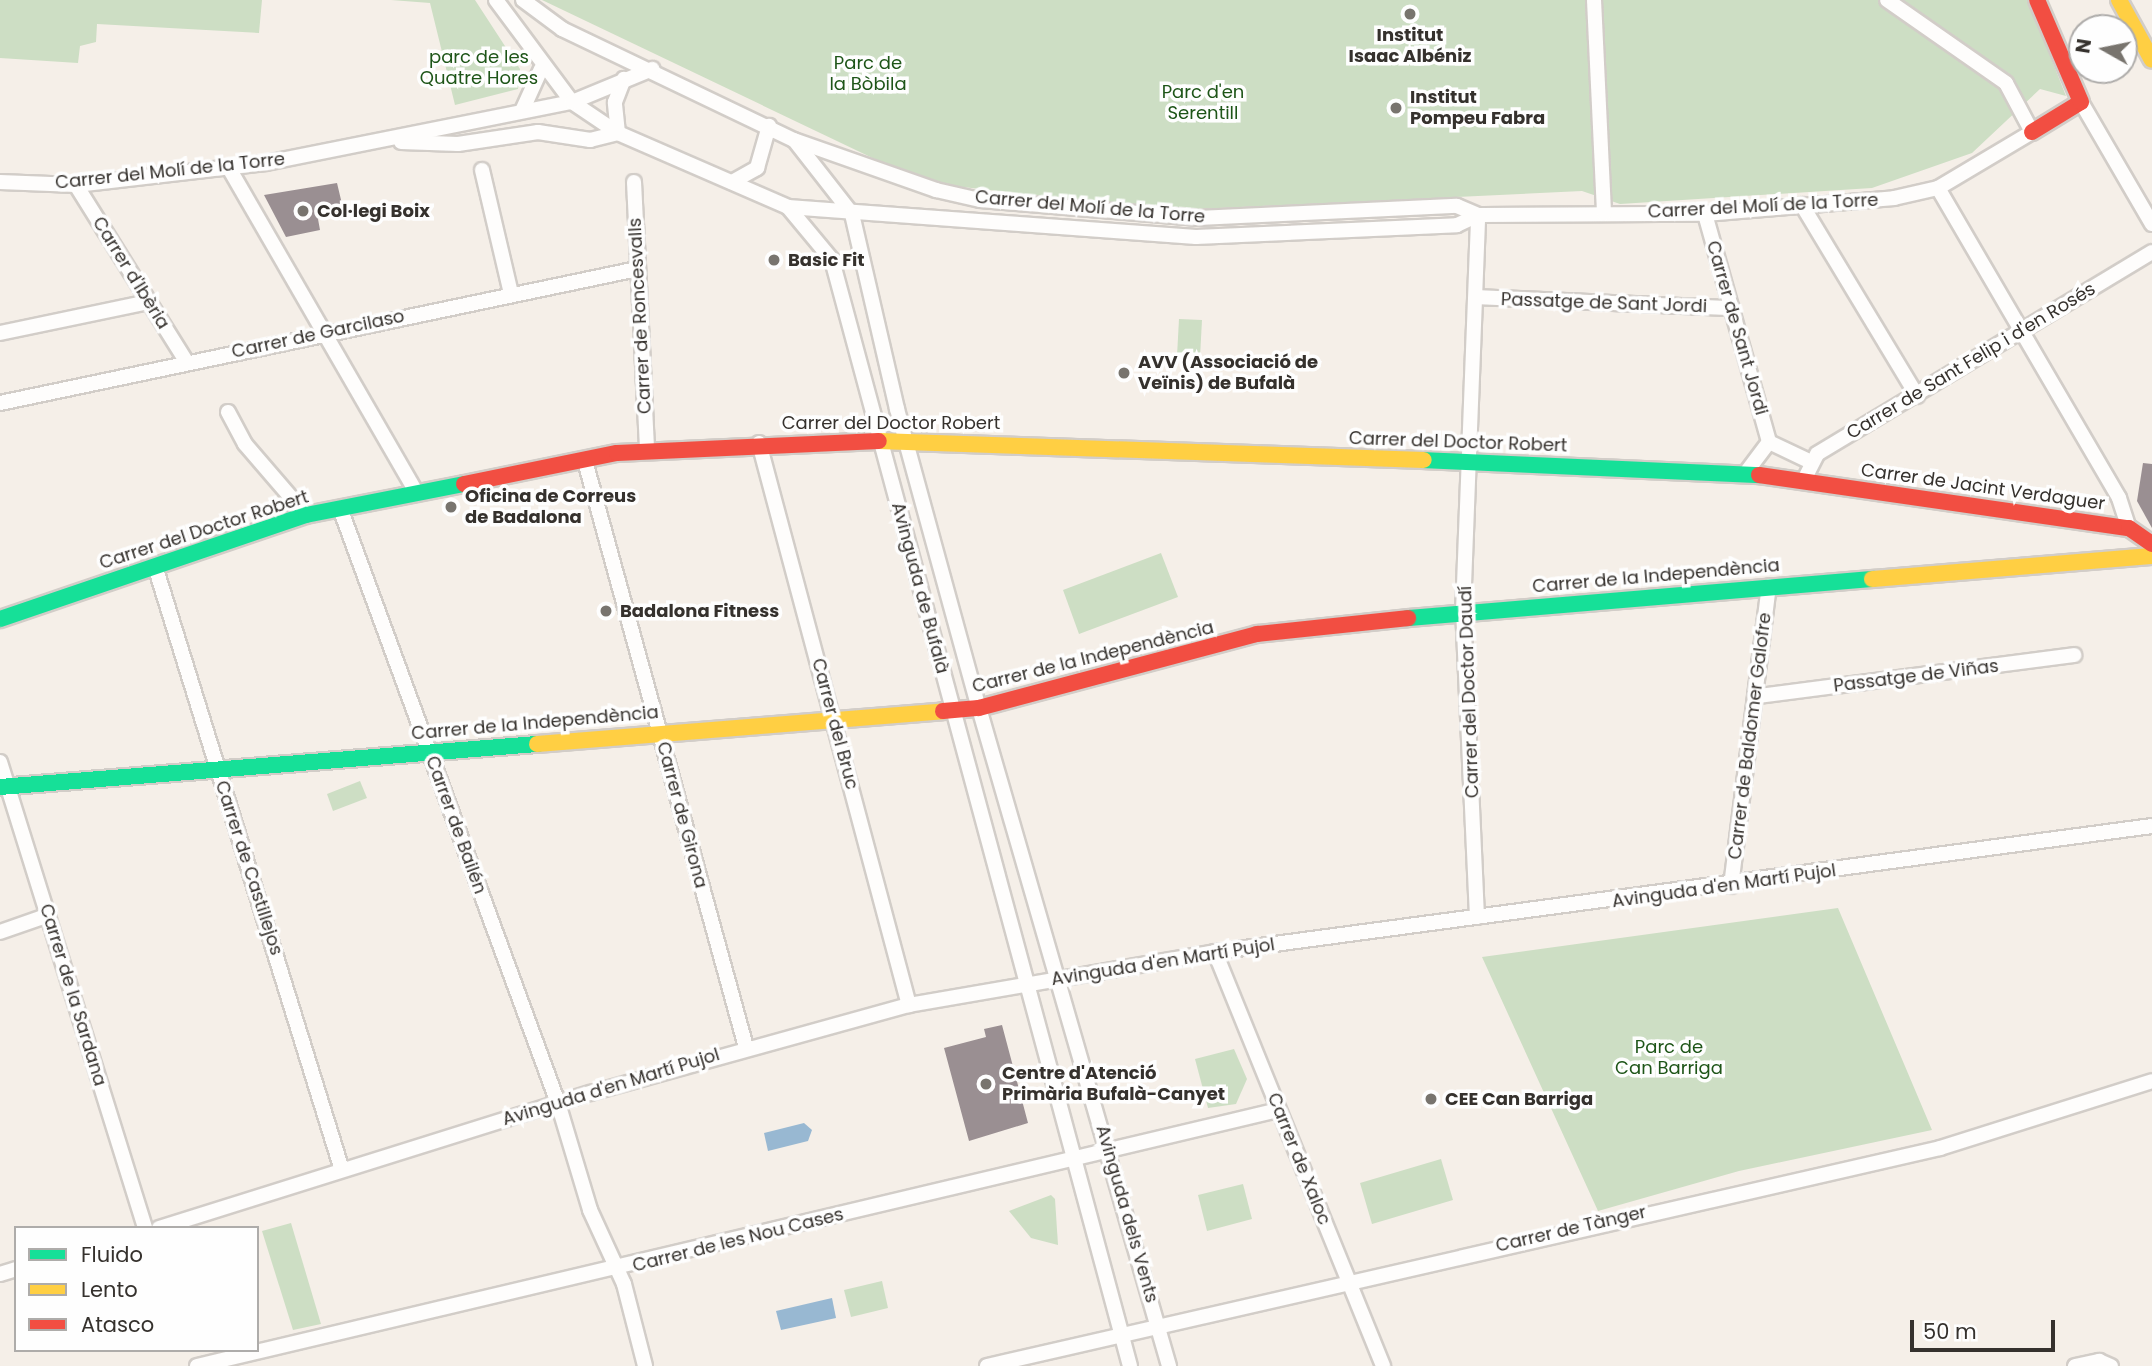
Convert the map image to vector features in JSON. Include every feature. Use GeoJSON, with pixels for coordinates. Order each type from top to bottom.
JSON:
{"type":"FeatureCollection","features":[{"type":"Feature","properties":{"kind":"main road"},"geometry":{"type":"LineString","coordinates":[[2032,132],[2081,102],[2037,0]]}},
{"type":"Feature","properties":{"kind":"main road"},"geometry":{"type":"LineString","coordinates":[[2119,0],[2152,60]]}},
{"type":"Feature","properties":{"kind":"main road"},"geometry":{"type":"LineString","coordinates":[[2138,54],[2152,73]]}},
{"type":"Feature","properties":{"kind":"main road","name":"Carrer del Doctor Robert"},"geometry":{"type":"LineString","coordinates":[[0,619],[306,515],[647,449],[906,439],[1746,473],[1804,481]]}},
{"type":"Feature","properties":{"kind":"main road","name":"Carrer de Jacint Verdaguer"},"geometry":{"type":"LineString","coordinates":[[1804,481],[2129,527],[2152,544]]}},
{"type":"Feature","properties":{"kind":"main road","name":"Carrer de la Independència"},"geometry":{"type":"LineString","coordinates":[[4,787],[833,716],[979,708],[1257,634],[1463,611],[2152,556]]}},
{"type":"Feature","properties":{"kind":"street"},"geometry":{"type":"LineString","coordinates":[[496,0],[541,69],[572,102]]}},
{"type":"Feature","properties":{"kind":"street"},"geometry":{"type":"LineString","coordinates":[[523,0],[562,29],[652,69]]}},
{"type":"Feature","properties":{"kind":"street"},"geometry":{"type":"LineString","coordinates":[[1594,0],[1604,214]]}},
{"type":"Feature","properties":{"kind":"street"},"geometry":{"type":"LineString","coordinates":[[1887,0],[2006,83],[2032,132]]}},
{"type":"Feature","properties":{"kind":"street"},"geometry":{"type":"LineString","coordinates":[[522,111],[541,69]]}},
{"type":"Feature","properties":{"kind":"street","name":"Carrer del Molí de la Torre"},"geometry":{"type":"LineString","coordinates":[[0,182],[76,185],[229,168],[382,141],[572,102],[652,69],[794,140],[980,200],[1198,218],[1457,206],[1478,215],[1705,214],[1802,205],[1938,188],[2032,132]]}},
{"type":"Feature","properties":{"kind":"street"},"geometry":{"type":"LineString","coordinates":[[618,133],[615,102],[624,79]]}},
{"type":"Feature","properties":{"kind":"street","name":"Carrer del Molí de la Torre"},"geometry":{"type":"LineString","coordinates":[[572,102],[618,133],[788,207],[852,214],[1196,237],[1457,225],[1478,215]]}},
{"type":"Feature","properties":{"kind":"street"},"geometry":{"type":"LineString","coordinates":[[2081,102],[2152,224]]}},
{"type":"Feature","properties":{"kind":"street"},"geometry":{"type":"LineString","coordinates":[[732,182],[757,169],[769,126]]}},
{"type":"Feature","properties":{"kind":"street","name":"Carrer del Molí de la Torre"},"geometry":{"type":"LineString","coordinates":[[382,141],[458,144],[538,132],[590,140],[618,133]]}},
{"type":"Feature","properties":{"kind":"street","name":"Carrer del Molí de la Torre"},"geometry":{"type":"LineString","coordinates":[[794,140],[852,214]]}},
{"type":"Feature","properties":{"kind":"street"},"geometry":{"type":"LineString","coordinates":[[229,168],[319,333],[417,494]]}},
{"type":"Feature","properties":{"kind":"street"},"geometry":{"type":"LineString","coordinates":[[482,170],[511,294]]}},
{"type":"Feature","properties":{"kind":"street","name":"Carrer de Roncesvalls"},"geometry":{"type":"LineString","coordinates":[[634,182],[647,449]]}},
{"type":"Feature","properties":{"kind":"street","name":"Carrer d'Ibèria"},"geometry":{"type":"LineString","coordinates":[[76,185],[186,361]]}},
{"type":"Feature","properties":{"kind":"street"},"geometry":{"type":"LineString","coordinates":[[1938,188],[2119,498],[2129,527]]}},
{"type":"Feature","properties":{"kind":"street"},"geometry":{"type":"LineString","coordinates":[[1802,205],[1917,396]]}},
{"type":"Feature","properties":{"kind":"street","name":"Avinguda de Bufalà"},"geometry":{"type":"LineString","coordinates":[[788,207],[832,260],[1030,981]]}},
{"type":"Feature","properties":{"kind":"street","name":"Avinguda de Bufalà"},"geometry":{"type":"LineString","coordinates":[[852,214],[906,439],[979,708],[1061,982]]}},
{"type":"Feature","properties":{"kind":"street","name":"Carrer de Sant Jordi"},"geometry":{"type":"LineString","coordinates":[[1705,214],[1769,442]]}},
{"type":"Feature","properties":{"kind":"street","name":"Carrer del Doctor Daudí"},"geometry":{"type":"LineString","coordinates":[[1477,917],[1463,611],[1473,461],[1478,215]]}},
{"type":"Feature","properties":{"kind":"street","name":"Carrer de Sant Felip i d'en Rosés"},"geometry":{"type":"LineString","coordinates":[[1809,461],[2152,252]]}},
{"type":"Feature","properties":{"kind":"street","name":"Carrer de Garcilaso"},"geometry":{"type":"LineString","coordinates":[[0,403],[319,333],[637,269]]}},
{"type":"Feature","properties":{"kind":"street","name":"Passatge de Sant Jordi"},"geometry":{"type":"LineString","coordinates":[[1476,297],[1732,308]]}},
{"type":"Feature","properties":{"kind":"street"},"geometry":{"type":"LineString","coordinates":[[0,333],[148,302]]}},
{"type":"Feature","properties":{"kind":"street"},"geometry":{"type":"LineString","coordinates":[[228,412],[245,444],[306,515]]}},
{"type":"Feature","properties":{"kind":"street"},"geometry":{"type":"LineString","coordinates":[[1746,473],[1769,442],[1809,461],[1804,481]]}},
{"type":"Feature","properties":{"kind":"street","name":"Carrer del Bruc"},"geometry":{"type":"LineString","coordinates":[[760,443],[909,1005]]}},
{"type":"Feature","properties":{"kind":"street","name":"Carrer de Girona"},"geometry":{"type":"LineString","coordinates":[[585,461],[746,1047]]}},
{"type":"Feature","properties":{"kind":"street","name":"Carrer de Bailén"},"geometry":{"type":"LineString","coordinates":[[340,508],[558,1103],[645,1366]]}},
{"type":"Feature","properties":{"kind":"street","name":"Carrer de Castillejos"},"geometry":{"type":"LineString","coordinates":[[155,566],[342,1170]]}},
{"type":"Feature","properties":{"kind":"street","name":"Carrer de Baldomer Galofre"},"geometry":{"type":"LineString","coordinates":[[1731,886],[1759,696],[1769,586]]}},
{"type":"Feature","properties":{"kind":"street","name":"Passatge de Viñas"},"geometry":{"type":"LineString","coordinates":[[1759,696],[2074,655]]}},
{"type":"Feature","properties":{"kind":"street","name":"Carrer de la Sardana"},"geometry":{"type":"LineString","coordinates":[[0,762],[4,787],[49,915],[144,1226]]}},
{"type":"Feature","properties":{"kind":"street","name":"Avinguda d'en Martí Pujol"},"geometry":{"type":"LineString","coordinates":[[165,1226],[746,1047],[909,1005],[1030,981],[1061,982],[1214,952],[1731,886],[2152,826]]}},
{"type":"Feature","properties":{"kind":"street"},"geometry":{"type":"LineString","coordinates":[[0,932],[49,915]]}},
{"type":"Feature","properties":{"kind":"street","name":"Carrer de Xaloc"},"geometry":{"type":"LineString","coordinates":[[1214,952],[1383,1366]]}},
{"type":"Feature","properties":{"kind":"street","name":"Avinguda dels Vents"},"geometry":{"type":"LineString","coordinates":[[1030,981],[1074,1160],[1130,1366]]}},
{"type":"Feature","properties":{"kind":"street","name":"Avinguda dels Vents"},"geometry":{"type":"LineString","coordinates":[[1061,982],[1169,1366]]}},
{"type":"Feature","properties":{"kind":"street","name":"Carrer de Tànger"},"geometry":{"type":"LineString","coordinates":[[987,1366],[1349,1281],[1940,1148],[2152,1081]]}},
{"type":"Feature","properties":{"kind":"street","name":"Carrer de les Nou Cases"},"geometry":{"type":"LineString","coordinates":[[259,1352],[615,1270],[1278,1110]]}},
{"type":"Feature","properties":{"kind":"street","name":"Carrer de les Nou Cases"},"geometry":{"type":"LineString","coordinates":[[197,1366],[258,1352]]}},
{"type":"Feature","properties":{"kind":"street"},"geometry":{"type":"LineString","coordinates":[[2075,1366],[2099,1361],[2111,1366]]}},
{"type":"Feature","properties":{"kind":"green space"},"geometry":{"type":"Polygon","coordinates":[[[0,0],[262,0],[259,33],[97,24],[96,42],[80,46],[78,63],[0,58],[0,0]]]}},
{"type":"Feature","properties":{"kind":"green space","name":"parc de les Quatre Hores"},"geometry":{"type":"Polygon","coordinates":[[[391,0],[475,0],[520,69],[518,89],[455,105],[430,3],[391,0]]]}},
{"type":"Feature","properties":{"kind":"green space","name":"Parc d'en Serentill"},"geometry":{"type":"Polygon","coordinates":[[[542,0],[2028,0],[2066,96],[2040,89],[1972,153],[1872,188],[1620,204],[1582,191],[1198,209],[1113,204],[945,185],[883,163],[542,0]]]}},
{"type":"Feature","properties":{"kind":"green space"},"geometry":{"type":"Polygon","coordinates":[[[1179,319],[1202,320],[1200,357],[1177,356],[1179,319]]]}},
{"type":"Feature","properties":{"kind":"green space"},"geometry":{"type":"Polygon","coordinates":[[[1161,553],[1178,597],[1079,634],[1063,590],[1161,553]]]}},
{"type":"Feature","properties":{"kind":"green space"},"geometry":{"type":"Polygon","coordinates":[[[360,781],[367,798],[333,811],[327,794],[360,781]]]}},
{"type":"Feature","properties":{"kind":"green space","name":"Parc de Can Barriga"},"geometry":{"type":"Polygon","coordinates":[[[1838,908],[1932,1130],[1739,1171],[1598,1211],[1482,957],[1838,908]]]}},
{"type":"Feature","properties":{"kind":"green space"},"geometry":{"type":"Polygon","coordinates":[[[1234,1049],[1247,1079],[1236,1104],[1208,1108],[1195,1059],[1234,1049]]]}},
{"type":"Feature","properties":{"kind":"green space"},"geometry":{"type":"Polygon","coordinates":[[[1441,1159],[1453,1200],[1372,1224],[1360,1183],[1441,1159]]]}},
{"type":"Feature","properties":{"kind":"green space"},"geometry":{"type":"Polygon","coordinates":[[[1243,1184],[1252,1219],[1207,1231],[1198,1195],[1243,1184]]]}},
{"type":"Feature","properties":{"kind":"green space"},"geometry":{"type":"Polygon","coordinates":[[[1051,1195],[1055,1199],[1058,1245],[1031,1238],[1009,1211],[1051,1195]]]}},
{"type":"Feature","properties":{"kind":"green space"},"geometry":{"type":"Polygon","coordinates":[[[291,1223],[321,1324],[293,1330],[262,1231],[291,1223]]]}},
{"type":"Feature","properties":{"kind":"green space"},"geometry":{"type":"Polygon","coordinates":[[[882,1281],[888,1308],[851,1317],[844,1290],[882,1281]]]}},
{"type":"Feature","properties":{"kind":"water"},"geometry":{"type":"Polygon","coordinates":[[[804,1123],[812,1130],[808,1141],[768,1151],[764,1133],[804,1123]]]}},
{"type":"Feature","properties":{"kind":"water"},"geometry":{"type":"Polygon","coordinates":[[[832,1298],[836,1318],[781,1330],[776,1311],[832,1298]]]}},
{"type":"Feature","properties":{"kind":"building","name":"Col·legi Boix"},"geometry":{"type":"Polygon","coordinates":[[[337,183],[342,204],[333,206],[335,215],[318,219],[320,230],[286,237],[264,195],[337,183]]]}},
{"type":"Feature","properties":{"kind":"building"},"geometry":{"type":"Polygon","coordinates":[[[2143,463],[2152,464],[2152,528],[2137,501],[2143,463]]]}},
{"type":"Feature","properties":{"kind":"building","name":"Centre d'Atenció Primària Bufalà-Canyet"},"geometry":{"type":"Polygon","coordinates":[[[1002,1025],[1028,1123],[969,1141],[944,1048],[986,1037],[984,1029],[1002,1025]]]}},
{"type":"Feature","properties":{"kind":"traffic: fast"},"geometry":{"type":"LineString","coordinates":[[1424,460],[1759,475]]}},
{"type":"Feature","properties":{"kind":"traffic: fast"},"geometry":{"type":"LineString","coordinates":[[0,619],[306,515],[464,484]]}},
{"type":"Feature","properties":{"kind":"traffic: fast"},"geometry":{"type":"LineString","coordinates":[[1408,618],[1872,579]]}},
{"type":"Feature","properties":{"kind":"traffic: fast"},"geometry":{"type":"LineString","coordinates":[[0,787],[537,744]]}},
{"type":"Feature","properties":{"kind":"traffic: slow"},"geometry":{"type":"LineString","coordinates":[[2119,0],[2152,60]]}},
{"type":"Feature","properties":{"kind":"traffic: slow"},"geometry":{"type":"LineString","coordinates":[[879,441],[1424,460]]}},
{"type":"Feature","properties":{"kind":"traffic: slow"},"geometry":{"type":"LineString","coordinates":[[1872,579],[2152,556]]}},
{"type":"Feature","properties":{"kind":"traffic: slow"},"geometry":{"type":"LineString","coordinates":[[537,744],[943,711]]}},
{"type":"Feature","properties":{"kind":"traffic: jam"},"geometry":{"type":"LineString","coordinates":[[2032,132],[2081,102],[2037,0]]}},
{"type":"Feature","properties":{"kind":"traffic: jam"},"geometry":{"type":"LineString","coordinates":[[464,484],[617,453],[879,441]]}},
{"type":"Feature","properties":{"kind":"traffic: jam"},"geometry":{"type":"LineString","coordinates":[[1759,475],[2129,528],[2152,544]]}},
{"type":"Feature","properties":{"kind":"traffic: jam"},"geometry":{"type":"LineString","coordinates":[[943,711],[979,708],[1257,634],[1408,618]]}},
{"type":"Feature","properties":{"kind":"place","name":"Institut Isaac Albéniz"},"geometry":{"type":"Point","coordinates":[1410,14]}},
{"type":"Feature","properties":{"kind":"place","name":"Institut Pompeu Fabra"},"geometry":{"type":"Point","coordinates":[1396,108]}},
{"type":"Feature","properties":{"kind":"place","name":"Col·legi Boix"},"geometry":{"type":"Point","coordinates":[303,211]}},
{"type":"Feature","properties":{"kind":"place","name":"Basic Fit"},"geometry":{"type":"Point","coordinates":[774,260]}},
{"type":"Feature","properties":{"kind":"place","name":"AVV (Associació de Veïnis) de Bufalà"},"geometry":{"type":"Point","coordinates":[1124,373]}},
{"type":"Feature","properties":{"kind":"place","name":"Oficina de Correus de Badalona"},"geometry":{"type":"Point","coordinates":[451,507]}},
{"type":"Feature","properties":{"kind":"place","name":"Badalona Fitness"},"geometry":{"type":"Point","coordinates":[606,611]}},
{"type":"Feature","properties":{"kind":"place","name":"Centre d'Atenció Primària Bufalà-Canyet"},"geometry":{"type":"Point","coordinates":[986,1084]}},
{"type":"Feature","properties":{"kind":"place","name":"CEE Can Barriga"},"geometry":{"type":"Point","coordinates":[1431,1099]}},
{"type":"Feature","properties":{"kind":"park label","name":"Parc de la Bòbila"},"geometry":{"type":"Point","coordinates":[868,74]}}]}
